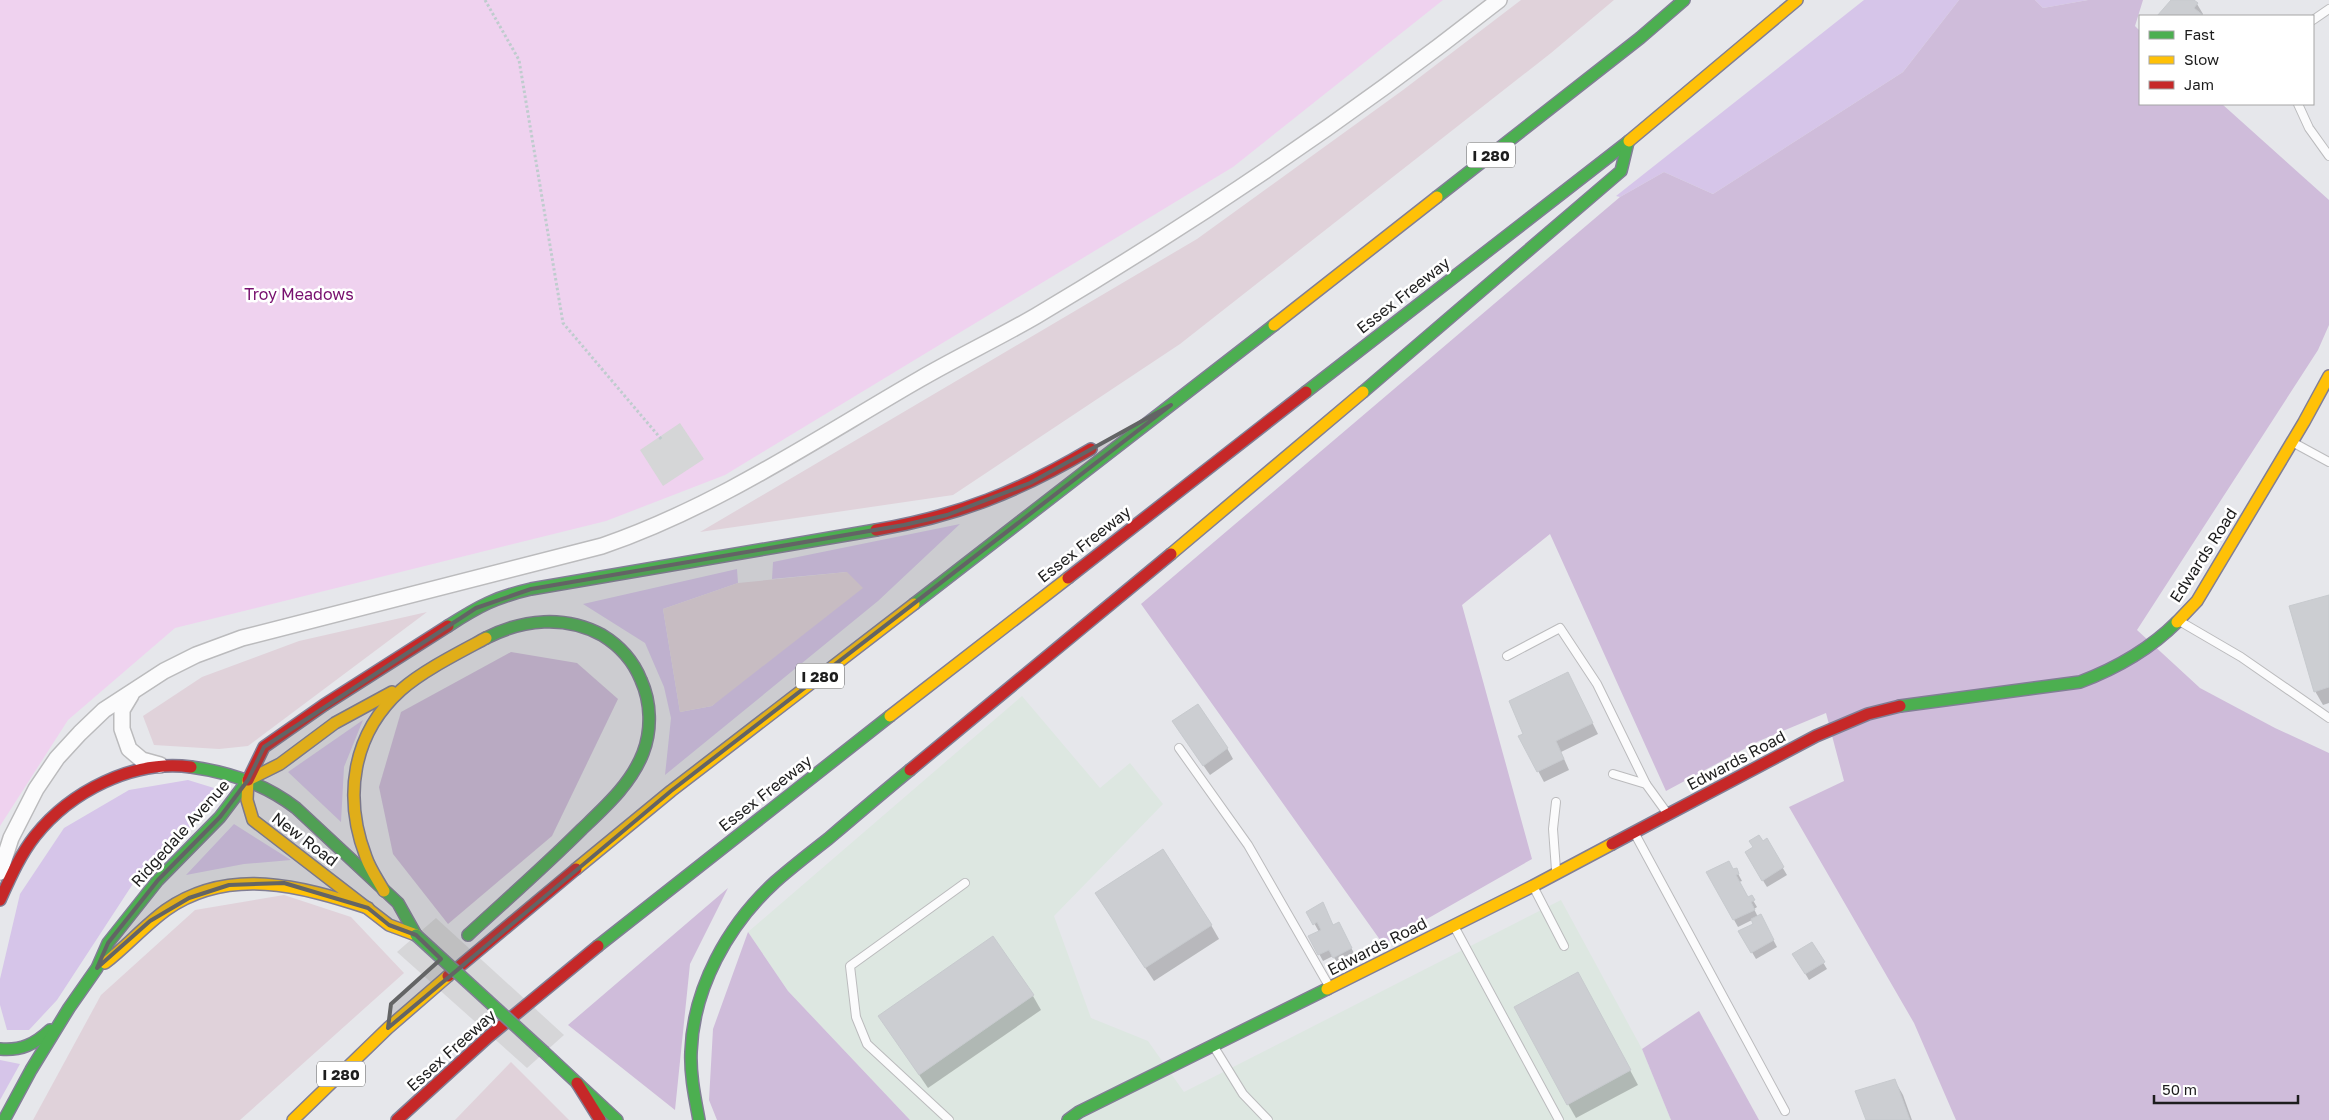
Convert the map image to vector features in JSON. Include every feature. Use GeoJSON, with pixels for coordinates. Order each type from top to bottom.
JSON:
{"type":"FeatureCollection","features":[{"type":"Feature","properties":{"kind":"main road","name":"I 280"},"geometry":{"type":"LineString","coordinates":[[293,1120],[388,1028],[474,953],[671,791],[1171,405],[1640,38],[1684,0]]}},
{"type":"Feature","properties":{"kind":"main road","name":"Essex Freeway"},"geometry":{"type":"LineString","coordinates":[[397,1120],[502,1026],[646,906],[1629,141],[1797,0]]}},
{"type":"Feature","properties":{"kind":"main road"},"geometry":{"type":"LineString","coordinates":[[699,1120],[691,1073],[691,1039],[697,1003],[711,966],[750,908],[774,884],[1235,501],[1621,171],[1629,141]]}},
{"type":"Feature","properties":{"kind":"main road","name":"Edwards Road"},"geometry":{"type":"LineString","coordinates":[[1068,1120],[1079,1112],[1533,886],[1816,736],[1868,714],[1912,703],[2054,687],[2080,682],[2107,672],[2139,654],[2179,621],[2196,601],[2292,442],[2329,376]]}},
{"type":"Feature","properties":{"kind":"main road"},"geometry":{"type":"LineString","coordinates":[[248,780],[264,747],[400,654],[476,608],[501,596],[541,587],[904,525],[947,515],[989,501],[1030,483],[1171,405]]}},
{"type":"Feature","properties":{"kind":"main road"},"geometry":{"type":"LineString","coordinates":[[248,780],[280,764],[335,723],[493,635],[518,625],[545,621],[574,624],[601,632],[617,645],[631,661],[642,679],[648,699],[650,720],[648,737],[639,763],[624,785],[559,853],[462,941]]}},
{"type":"Feature","properties":{"kind":"main road"},"geometry":{"type":"LineString","coordinates":[[384,891],[367,860],[356,826],[352,799],[354,770],[368,730],[384,708],[402,690],[422,675]]}},
{"type":"Feature","properties":{"kind":"main road","name":"Ridgedale Avenue"},"geometry":{"type":"LineString","coordinates":[[0,900],[16,864],[36,836],[73,799],[106,780],[136,770],[167,766],[203,768],[226,772],[248,780],[220,817],[158,880],[108,943],[97,968],[69,1008],[31,1070],[4,1120]]}},
{"type":"Feature","properties":{"kind":"main road","name":"New Road"},"geometry":{"type":"LineString","coordinates":[[416,935],[389,925],[253,820],[248,810],[246,798],[248,780],[278,795],[299,809],[402,908],[416,935],[617,1120]]}},
{"type":"Feature","properties":{"kind":"main road"},"geometry":{"type":"LineString","coordinates":[[97,968],[118,953],[150,922],[168,909],[189,898],[229,885],[284,883],[308,888],[368,908]]}},
{"type":"Feature","properties":{"kind":"main road"},"geometry":{"type":"LineString","coordinates":[[433,966],[448,954]]}},
{"type":"Feature","properties":{"kind":"main road"},"geometry":{"type":"LineString","coordinates":[[0,1049],[9,1051],[34,1044],[50,1030],[69,1008]]}},
{"type":"Feature","properties":{"kind":"main road"},"geometry":{"type":"LineString","coordinates":[[388,1028],[390,1012]]}},
{"type":"Feature","properties":{"kind":"main road"},"geometry":{"type":"LineString","coordinates":[[577,1083],[600,1120]]}},
{"type":"Feature","properties":{"kind":"main road"},"geometry":{"type":"LineString","coordinates":[[409,1120],[411,1107]]}},
{"type":"Feature","properties":{"kind":"street"},"geometry":{"type":"LineString","coordinates":[[0,872],[11,838],[36,789],[58,758],[104,710],[164,671],[196,655],[242,638],[602,546],[645,531],[682,514],[798,451],[921,378],[1033,318],[1082,288],[1245,184],[1383,87],[1499,0]]}},
{"type":"Feature","properties":{"kind":"street"},"geometry":{"type":"LineString","coordinates":[[132,692],[122,710],[122,729],[129,749],[142,760],[167,766]]}},
{"type":"Feature","properties":{"kind":"lane"},"geometry":{"type":"LineString","coordinates":[[2314,19],[2329,9]]}},
{"type":"Feature","properties":{"kind":"lane"},"geometry":{"type":"LineString","coordinates":[[2298,105],[2309,128],[2329,156]]}},
{"type":"Feature","properties":{"kind":"lane"},"geometry":{"type":"LineString","coordinates":[[2292,442],[2329,462]]}},
{"type":"Feature","properties":{"kind":"lane"},"geometry":{"type":"LineString","coordinates":[[2179,621],[2241,656],[2329,718]]}},
{"type":"Feature","properties":{"kind":"lane"},"geometry":{"type":"LineString","coordinates":[[1507,656],[1560,628],[1597,684],[1646,784],[1668,815]]}},
{"type":"Feature","properties":{"kind":"lane"},"geometry":{"type":"LineString","coordinates":[[1179,748],[1248,845],[1330,988]]}},
{"type":"Feature","properties":{"kind":"lane"},"geometry":{"type":"LineString","coordinates":[[1614,774],[1646,784]]}},
{"type":"Feature","properties":{"kind":"lane"},"geometry":{"type":"LineString","coordinates":[[1556,802],[1553,829],[1557,873]]}},
{"type":"Feature","properties":{"kind":"lane"},"geometry":{"type":"LineString","coordinates":[[1634,833],[1785,1111]]}},
{"type":"Feature","properties":{"kind":"lane"},"geometry":{"type":"LineString","coordinates":[[949,1120],[866,1044],[856,1017],[850,966],[966,883]]}},
{"type":"Feature","properties":{"kind":"lane"},"geometry":{"type":"LineString","coordinates":[[1533,886],[1564,946]]}},
{"type":"Feature","properties":{"kind":"lane"},"geometry":{"type":"LineString","coordinates":[[1454,926],[1559,1120]]}},
{"type":"Feature","properties":{"kind":"lane"},"geometry":{"type":"LineString","coordinates":[[1214,1045],[1224,1066],[1243,1094],[1268,1120]]}},
{"type":"Feature","properties":{"kind":"path"},"geometry":{"type":"LineString","coordinates":[[485,0],[519,60],[563,323],[662,440]]}},
{"type":"Feature","properties":{"kind":"highlighted area"},"geometry":{"type":"Polygon","coordinates":[[[1171,405],[671,791],[388,1028],[391,1004],[441,959],[416,935],[389,925],[368,908],[284,883],[229,885],[189,898],[150,921],[97,968],[108,943],[158,880],[220,817],[248,780],[264,747],[476,608],[531,589],[904,525],[947,515],[1030,483],[1171,405]]]}},
{"type":"Feature","properties":{"kind":"shaded area"},"geometry":{"type":"Polygon","coordinates":[[[1521,0],[1614,0],[1551,53],[1180,344],[953,495],[700,532],[1197,239],[1403,90],[1521,0]]]}},
{"type":"Feature","properties":{"kind":"shaded area"},"geometry":{"type":"Polygon","coordinates":[[[1864,0],[1959,0],[1903,72],[1713,194],[1664,172],[1620,197],[1616,196],[1864,0]]]}},
{"type":"Feature","properties":{"kind":"shaded area"},"geometry":{"type":"Polygon","coordinates":[[[1959,0],[2035,0],[2043,8],[2088,0],[2143,0],[2135,26],[2139,30],[2139,105],[2223,105],[2329,200],[2329,325],[2318,350],[2137,630],[2200,688],[2275,728],[2329,753],[2329,1120],[1956,1120],[1914,1023],[1789,807],[1844,781],[1826,713],[1759,741],[1666,791],[1550,534],[1462,605],[1532,859],[1383,944],[1141,604],[1620,197],[1664,172],[1713,194],[1903,72],[1959,0]]]}},
{"type":"Feature","properties":{"kind":"shaded area"},"geometry":{"type":"Polygon","coordinates":[[[2035,0],[2088,0],[2043,8],[2035,0]]]}},
{"type":"Feature","properties":{"kind":"shaded area"},"geometry":{"type":"Polygon","coordinates":[[[680,423],[704,459],[663,486],[640,450],[680,423]]]}},
{"type":"Feature","properties":{"kind":"shaded area"},"geometry":{"type":"Polygon","coordinates":[[[960,524],[878,601],[665,775],[671,718],[664,687],[645,643],[583,604],[737,569],[738,583],[663,609],[680,712],[712,706],[847,572],[772,579],[773,562],[960,524]]]}},
{"type":"Feature","properties":{"kind":"shaded area"},"geometry":{"type":"Polygon","coordinates":[[[847,572],[863,588],[712,706],[680,712],[663,609],[738,583],[847,572]]]}},
{"type":"Feature","properties":{"kind":"shaded area"},"geometry":{"type":"Polygon","coordinates":[[[427,612],[248,746],[219,749],[154,745],[143,716],[202,677],[299,641],[427,612]]]}},
{"type":"Feature","properties":{"kind":"shaded area"},"geometry":{"type":"Polygon","coordinates":[[[511,652],[577,663],[618,699],[552,836],[448,924],[393,854],[379,787],[401,712],[511,652]]]}},
{"type":"Feature","properties":{"kind":"shaded area"},"geometry":{"type":"Polygon","coordinates":[[[1022,696],[1100,788],[1130,763],[1163,804],[1054,916],[1091,1018],[1148,1041],[1184,1092],[1561,900],[1642,1049],[1671,1120],[910,1120],[788,991],[748,932],[1022,696]]]}},
{"type":"Feature","properties":{"kind":"shaded area"},"geometry":{"type":"Polygon","coordinates":[[[363,720],[344,767],[341,822],[288,772],[363,720]]]}},
{"type":"Feature","properties":{"kind":"shaded area"},"geometry":{"type":"Polygon","coordinates":[[[188,780],[227,792],[138,876],[57,1000],[29,1030],[7,1030],[0,1005],[0,979],[20,894],[64,828],[129,790],[188,780]]]}},
{"type":"Feature","properties":{"kind":"shaded area"},"geometry":{"type":"Polygon","coordinates":[[[234,824],[291,860],[244,864],[186,875],[234,824]]]}},
{"type":"Feature","properties":{"kind":"shaded area"},"geometry":{"type":"Polygon","coordinates":[[[728,888],[690,964],[675,1110],[568,1025],[728,888]]]}},
{"type":"Feature","properties":{"kind":"shaded area"},"geometry":{"type":"Polygon","coordinates":[[[284,895],[351,917],[404,973],[240,1120],[33,1120],[101,995],[195,910],[284,895]]]}},
{"type":"Feature","properties":{"kind":"shaded area"},"geometry":{"type":"Polygon","coordinates":[[[748,932],[788,991],[910,1120],[717,1120],[709,1100],[713,1029],[748,932]]]}},
{"type":"Feature","properties":{"kind":"shaded area"},"geometry":{"type":"Polygon","coordinates":[[[1699,1011],[1759,1120],[1671,1120],[1642,1049],[1699,1011]]]}},
{"type":"Feature","properties":{"kind":"shaded area"},"geometry":{"type":"Polygon","coordinates":[[[0,1060],[20,1064],[0,1100],[0,1060]]]}},
{"type":"Feature","properties":{"kind":"shaded area"},"geometry":{"type":"Polygon","coordinates":[[[511,1062],[569,1120],[455,1120],[511,1062]]]}},
{"type":"Feature","properties":{"kind":"green space","name":"Troy Meadows"},"geometry":{"type":"Polygon","coordinates":[[[0,0],[1443,0],[1233,167],[725,475],[606,521],[175,628],[68,720],[0,826],[0,0]]]}},
{"type":"Feature","properties":{"kind":"pier"},"geometry":{"type":"Polygon","coordinates":[[[436,918],[564,1035],[527,1068],[397,952],[436,918]]]}},
{"type":"Feature","properties":{"kind":"building"},"geometry":{"type":"Polygon","coordinates":[[[2171,0],[2194,0],[2198,3],[2194,8],[2203,15],[2158,15],[2171,0]]]}},
{"type":"Feature","properties":{"kind":"building"},"geometry":{"type":"Polygon","coordinates":[[[2329,595],[2329,687],[2314,692],[2289,606],[2329,595]]]}},
{"type":"Feature","properties":{"kind":"building"},"geometry":{"type":"Polygon","coordinates":[[[1568,672],[1593,723],[1556,741],[1564,759],[1537,772],[1518,736],[1523,734],[1509,701],[1568,672]]]}},
{"type":"Feature","properties":{"kind":"building"},"geometry":{"type":"Polygon","coordinates":[[[1198,704],[1228,748],[1203,766],[1172,721],[1198,704]]]}},
{"type":"Feature","properties":{"kind":"building"},"geometry":{"type":"Polygon","coordinates":[[[1759,835],[1763,841],[1767,838],[1784,867],[1762,881],[1745,852],[1753,847],[1749,841],[1759,835]]]}},
{"type":"Feature","properties":{"kind":"building"},"geometry":{"type":"Polygon","coordinates":[[[1163,849],[1212,925],[1145,968],[1095,893],[1163,849]]]}},
{"type":"Feature","properties":{"kind":"building"},"geometry":{"type":"Polygon","coordinates":[[[1729,861],[1733,869],[1737,868],[1739,874],[1736,875],[1748,897],[1752,895],[1755,900],[1751,902],[1755,910],[1733,920],[1706,872],[1729,861]]]}},
{"type":"Feature","properties":{"kind":"building"},"geometry":{"type":"Polygon","coordinates":[[[1323,902],[1333,925],[1339,922],[1352,948],[1333,958],[1329,950],[1318,955],[1308,936],[1321,930],[1317,922],[1313,925],[1306,912],[1323,902]]]}},
{"type":"Feature","properties":{"kind":"building"},"geometry":{"type":"Polygon","coordinates":[[[1761,914],[1774,940],[1751,953],[1738,931],[1753,924],[1751,919],[1761,914]]]}},
{"type":"Feature","properties":{"kind":"building"},"geometry":{"type":"Polygon","coordinates":[[[993,936],[1034,995],[919,1075],[878,1016],[993,936]]]}},
{"type":"Feature","properties":{"kind":"building"},"geometry":{"type":"Polygon","coordinates":[[[1812,942],[1825,962],[1805,974],[1792,954],[1812,942]]]}},
{"type":"Feature","properties":{"kind":"building"},"geometry":{"type":"Polygon","coordinates":[[[1578,972],[1631,1070],[1567,1105],[1514,1007],[1578,972]]]}},
{"type":"Feature","properties":{"kind":"building"},"geometry":{"type":"Polygon","coordinates":[[[1895,1079],[1910,1120],[1866,1120],[1855,1091],[1895,1079]]]}},
{"type":"Feature","properties":{"kind":"traffic: fast"},"geometry":{"type":"LineString","coordinates":[[1437,197],[1640,38],[1684,0]]}},
{"type":"Feature","properties":{"kind":"traffic: fast"},"geometry":{"type":"LineString","coordinates":[[1306,392],[1629,141]]}},
{"type":"Feature","properties":{"kind":"traffic: fast"},"geometry":{"type":"LineString","coordinates":[[1363,392],[1621,171],[1628,142]]}},
{"type":"Feature","properties":{"kind":"traffic: fast"},"geometry":{"type":"LineString","coordinates":[[914,604],[1274,325]]}},
{"type":"Feature","properties":{"kind":"traffic: fast"},"geometry":{"type":"LineString","coordinates":[[448,626],[488,603],[531,589],[876,530]]}},
{"type":"Feature","properties":{"kind":"traffic: fast"},"geometry":{"type":"LineString","coordinates":[[468,935],[554,856],[617,794],[638,764],[646,744],[649,726],[647,697],[638,673],[625,654],[602,635],[573,624],[544,622],[529,623],[486,638]]}},
{"type":"Feature","properties":{"kind":"traffic: fast"},"geometry":{"type":"LineString","coordinates":[[1900,706],[2080,682],[2107,671],[2144,650],[2177,622]]}},
{"type":"Feature","properties":{"kind":"traffic: fast"},"geometry":{"type":"LineString","coordinates":[[598,946],[890,716]]}},
{"type":"Feature","properties":{"kind":"traffic: fast"},"geometry":{"type":"LineString","coordinates":[[191,767],[219,772],[246,780],[272,792],[296,808],[398,903],[416,935]]}},
{"type":"Feature","properties":{"kind":"traffic: fast"},"geometry":{"type":"LineString","coordinates":[[699,1120],[691,1069],[693,1028],[698,1004],[706,981],[728,938],[742,918],[775,882],[910,770]]}},
{"type":"Feature","properties":{"kind":"traffic: fast"},"geometry":{"type":"LineString","coordinates":[[4,1120],[31,1070],[69,1008],[97,968],[108,943],[158,880],[220,817],[248,780]]}},
{"type":"Feature","properties":{"kind":"traffic: fast"},"geometry":{"type":"LineString","coordinates":[[416,935],[544,1052]]}},
{"type":"Feature","properties":{"kind":"traffic: fast"},"geometry":{"type":"LineString","coordinates":[[1068,1120],[1079,1112],[1327,989]]}},
{"type":"Feature","properties":{"kind":"traffic: fast"},"geometry":{"type":"LineString","coordinates":[[0,1049],[15,1049],[27,1046],[50,1030]]}},
{"type":"Feature","properties":{"kind":"traffic: fast"},"geometry":{"type":"LineString","coordinates":[[544,1052],[617,1120]]}},
{"type":"Feature","properties":{"kind":"traffic: slow"},"geometry":{"type":"LineString","coordinates":[[1629,141],[1797,0]]}},
{"type":"Feature","properties":{"kind":"traffic: slow"},"geometry":{"type":"LineString","coordinates":[[1274,325],[1437,197]]}},
{"type":"Feature","properties":{"kind":"traffic: slow"},"geometry":{"type":"LineString","coordinates":[[2177,622],[2197,601],[2304,422],[2329,376]]}},
{"type":"Feature","properties":{"kind":"traffic: slow"},"geometry":{"type":"LineString","coordinates":[[1171,554],[1363,392]]}},
{"type":"Feature","properties":{"kind":"traffic: slow"},"geometry":{"type":"LineString","coordinates":[[890,716],[1068,578]]}},
{"type":"Feature","properties":{"kind":"traffic: slow"},"geometry":{"type":"LineString","coordinates":[[576,869],[671,791],[914,604]]}},
{"type":"Feature","properties":{"kind":"traffic: slow"},"geometry":{"type":"LineString","coordinates":[[384,891],[366,857],[355,812],[354,789],[362,746],[384,707],[401,690],[430,669],[486,638]]}},
{"type":"Feature","properties":{"kind":"traffic: slow"},"geometry":{"type":"LineString","coordinates":[[248,780],[280,764],[335,723],[392,692]]}},
{"type":"Feature","properties":{"kind":"traffic: slow"},"geometry":{"type":"LineString","coordinates":[[248,780],[247,800],[253,820],[389,925],[416,935]]}},
{"type":"Feature","properties":{"kind":"traffic: slow"},"geometry":{"type":"LineString","coordinates":[[1327,989],[1533,886],[1612,844]]}},
{"type":"Feature","properties":{"kind":"traffic: slow"},"geometry":{"type":"LineString","coordinates":[[105,963],[166,910],[190,896],[215,888],[240,884],[266,884],[291,887],[368,908]]}},
{"type":"Feature","properties":{"kind":"traffic: slow"},"geometry":{"type":"LineString","coordinates":[[293,1120],[388,1028],[448,976]]}},
{"type":"Feature","properties":{"kind":"traffic: jam"},"geometry":{"type":"LineString","coordinates":[[1068,578],[1306,392]]}},
{"type":"Feature","properties":{"kind":"traffic: jam"},"geometry":{"type":"LineString","coordinates":[[876,530],[934,517],[988,500],[1039,477],[1091,449]]}},
{"type":"Feature","properties":{"kind":"traffic: jam"},"geometry":{"type":"LineString","coordinates":[[910,770],[1171,554]]}},
{"type":"Feature","properties":{"kind":"traffic: jam"},"geometry":{"type":"LineString","coordinates":[[248,780],[264,747],[324,705],[448,626]]}},
{"type":"Feature","properties":{"kind":"traffic: jam"},"geometry":{"type":"LineString","coordinates":[[1612,844],[1816,736],[1868,714],[1900,706]]}},
{"type":"Feature","properties":{"kind":"traffic: jam"},"geometry":{"type":"LineString","coordinates":[[0,900],[16,867],[35,836],[49,820],[84,793],[104,782],[147,768],[191,767]]}},
{"type":"Feature","properties":{"kind":"traffic: jam"},"geometry":{"type":"LineString","coordinates":[[448,976],[576,869]]}},
{"type":"Feature","properties":{"kind":"traffic: jam"},"geometry":{"type":"LineString","coordinates":[[397,1120],[488,1037],[598,946]]}},
{"type":"Feature","properties":{"kind":"traffic: jam"},"geometry":{"type":"LineString","coordinates":[[577,1083],[600,1120]]}}]}
